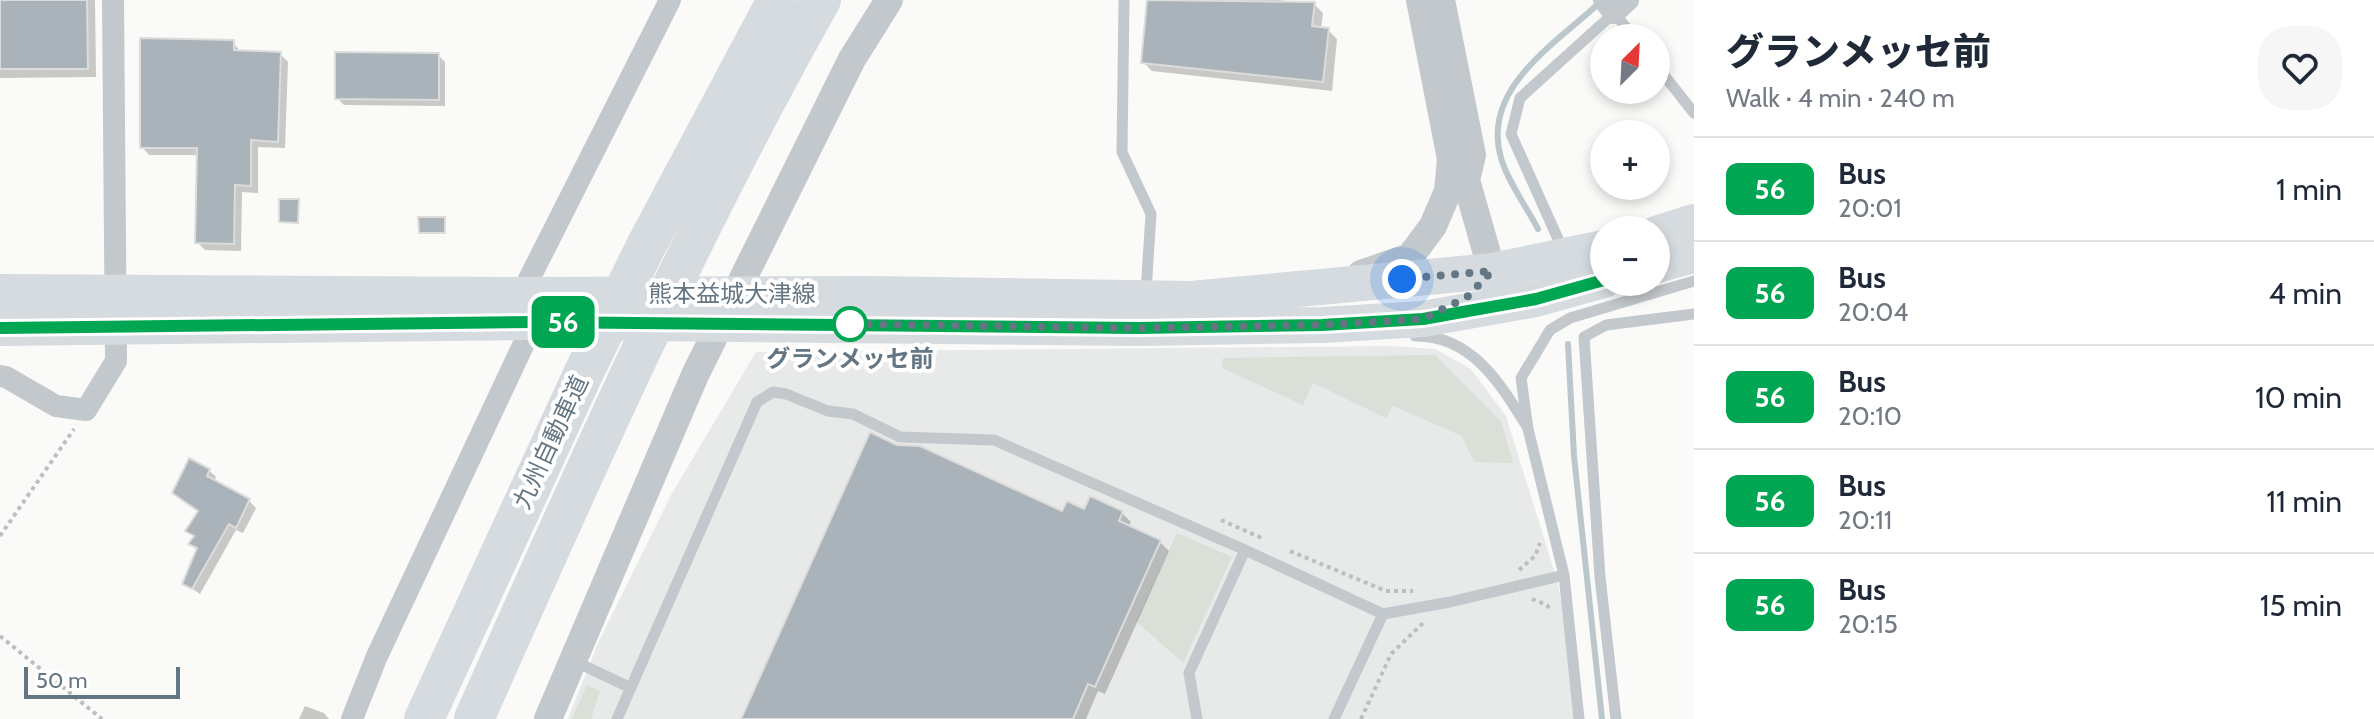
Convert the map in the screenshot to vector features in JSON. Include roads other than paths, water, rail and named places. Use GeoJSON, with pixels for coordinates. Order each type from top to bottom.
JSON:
{"type":"FeatureCollection","features":[{"type":"Feature","properties":{"kind":"highway","name":"九州自動車道"},"geometry":{"type":"LineString","coordinates":[[424,719],[584,372],[646,246],[777,0]]}},
{"type":"Feature","properties":{"kind":"highway","name":"九州自動車道"},"geometry":{"type":"LineString","coordinates":[[474,719],[624,384],[685,257],[821,0]]}},
{"type":"Feature","properties":{"kind":"highway"},"geometry":{"type":"LineString","coordinates":[[504,719],[624,384]]}},
{"type":"Feature","properties":{"kind":"main road"},"geometry":{"type":"LineString","coordinates":[[1670,230],[1694,222]]}},
{"type":"Feature","properties":{"kind":"main road","name":"熊本益城大津線"},"geometry":{"type":"LineString","coordinates":[[1142,313],[1191,299],[1492,271],[1590,251]]}},
{"type":"Feature","properties":{"kind":"main road"},"geometry":{"type":"LineString","coordinates":[[1670,261],[1694,255]]}},
{"type":"Feature","properties":{"kind":"main road","name":"熊本益城大津線"},"geometry":{"type":"LineString","coordinates":[[0,328],[115,328],[871,294],[1322,325],[1415,328],[1590,284]]}},
{"type":"Feature","properties":{"kind":"main road","name":"熊本益城大津線"},"geometry":{"type":"LineString","coordinates":[[0,292],[114,292],[528,309]]}},
{"type":"Feature","properties":{"kind":"street"},"geometry":{"type":"LineString","coordinates":[[0,376],[56,406],[86,410],[116,361],[113,0]]}},
{"type":"Feature","properties":{"kind":"street"},"geometry":{"type":"LineString","coordinates":[[352,719],[528,309],[670,0]]}},
{"type":"Feature","properties":{"kind":"street"},"geometry":{"type":"LineString","coordinates":[[548,719],[695,375],[852,59],[889,0]]}},
{"type":"Feature","properties":{"kind":"street"},"geometry":{"type":"LineString","coordinates":[[1420,0],[1458,170],[1492,271],[1536,299]]}},
{"type":"Feature","properties":{"kind":"street"},"geometry":{"type":"LineString","coordinates":[[1191,299],[1230,284],[1362,274],[1410,257],[1425,240],[1441,212],[1458,170],[1472,155],[1441,0]]}},
{"type":"Feature","properties":{"kind":"street"},"geometry":{"type":"LineString","coordinates":[[1415,328],[1467,297],[1492,271]]}},
{"type":"Feature","properties":{"kind":"lane"},"geometry":{"type":"LineString","coordinates":[[1124,0],[1122,152],[1151,214],[1142,313],[1175,339]]}},
{"type":"Feature","properties":{"kind":"lane"},"geometry":{"type":"LineString","coordinates":[[1567,257],[1511,134],[1520,98],[1615,4],[1627,24]]}},
{"type":"Feature","properties":{"kind":"lane"},"geometry":{"type":"LineString","coordinates":[[1670,83],[1694,113]]}},
{"type":"Feature","properties":{"kind":"lane"},"geometry":{"type":"LineString","coordinates":[[1579,719],[1564,575],[1528,429],[1521,378],[1550,330],[1570,318],[1694,281]]}},
{"type":"Feature","properties":{"kind":"lane"},"geometry":{"type":"LineString","coordinates":[[1616,719],[1600,577],[1584,337],[1606,325],[1694,314]]}},
{"type":"Feature","properties":{"kind":"lane"},"geometry":{"type":"LineString","coordinates":[[1415,328],[1422,336],[1446,341],[1475,356],[1496,377],[1528,429]]}},
{"type":"Feature","properties":{"kind":"lane"},"geometry":{"type":"LineString","coordinates":[[617,719],[757,402],[773,392],[828,411],[853,414],[900,437],[994,440],[1383,614],[1564,575]]}},
{"type":"Feature","properties":{"kind":"lane"},"geometry":{"type":"LineString","coordinates":[[1197,719],[1189,673],[1245,550]]}},
{"type":"Feature","properties":{"kind":"lane"},"geometry":{"type":"LineString","coordinates":[[1334,719],[1383,614]]}},
{"type":"Feature","properties":{"kind":"lane"},"geometry":{"type":"LineString","coordinates":[[573,661],[631,688]]}},
{"type":"Feature","properties":{"kind":"waterway"},"geometry":{"type":"LineString","coordinates":[[1538,229],[1512,185],[1501,158],[1498,134],[1501,111],[1525,71],[1596,6]]}},
{"type":"Feature","properties":{"kind":"waterway"},"geometry":{"type":"LineString","coordinates":[[1568,344],[1574,456],[1602,719]]}},
{"type":"Feature","properties":{"kind":"place","name":"グランメッセ前"},"geometry":{"type":"Point","coordinates":[850,324]}}]}
